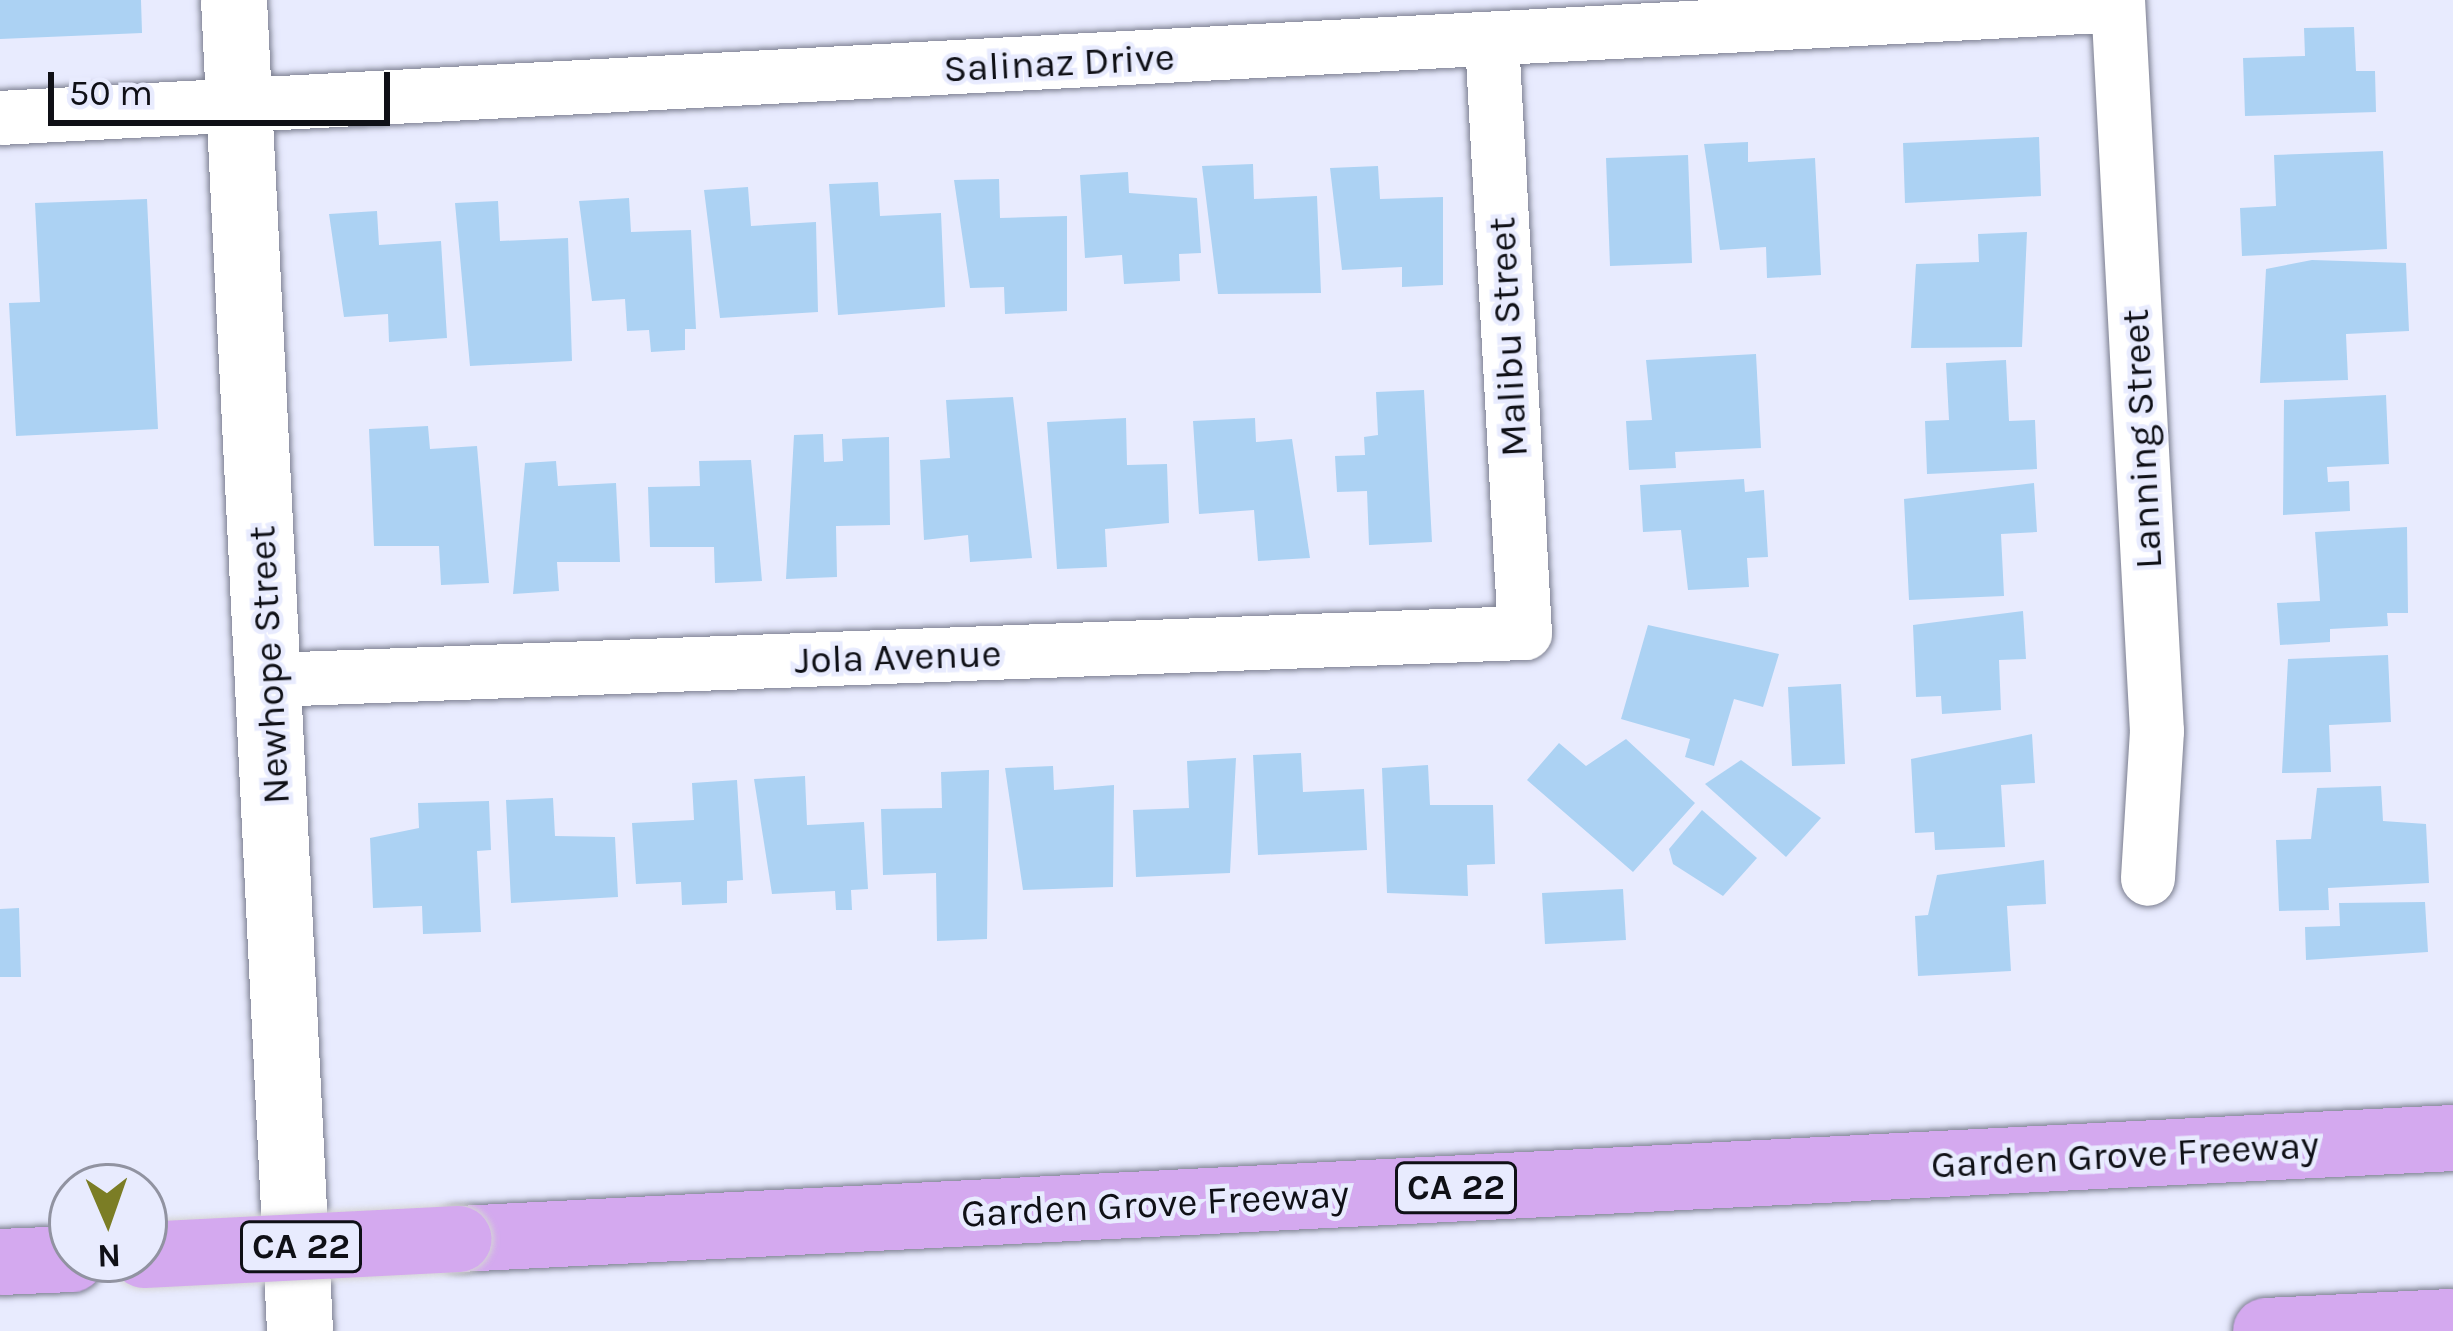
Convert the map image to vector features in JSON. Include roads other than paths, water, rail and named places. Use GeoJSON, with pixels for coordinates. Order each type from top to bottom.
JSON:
{"type":"FeatureCollection","features":[{"type":"Feature","properties":{"kind":"highway","name":"Garden Grove Freeway"},"geometry":{"type":"LineString","coordinates":[[168,1254],[2453,1138]]}},
{"type":"Feature","properties":{"kind":"highway"},"geometry":{"type":"LineString","coordinates":[[0,1262],[48,1259]]}},
{"type":"Feature","properties":{"kind":"highway"},"geometry":{"type":"LineString","coordinates":[[2266,1331],[2453,1322]]}},
{"type":"Feature","properties":{"kind":"street","name":"Newhope Street"},"geometry":{"type":"LineString","coordinates":[[234,0],[300,1331]]}},
{"type":"Feature","properties":{"kind":"street","name":"Salinaz Drive"},"geometry":{"type":"LineString","coordinates":[[0,118],[1492,41],[2118,2]]}},
{"type":"Feature","properties":{"kind":"street","name":"Lanning Street"},"geometry":{"type":"LineString","coordinates":[[2118,2],[2157,731],[2148,879]]}},
{"type":"Feature","properties":{"kind":"street","name":"Malibu Street"},"geometry":{"type":"LineString","coordinates":[[1492,41],[1525,633]]}},
{"type":"Feature","properties":{"kind":"street","name":"Jola Avenue"},"geometry":{"type":"LineString","coordinates":[[271,680],[1525,633]]}}]}
